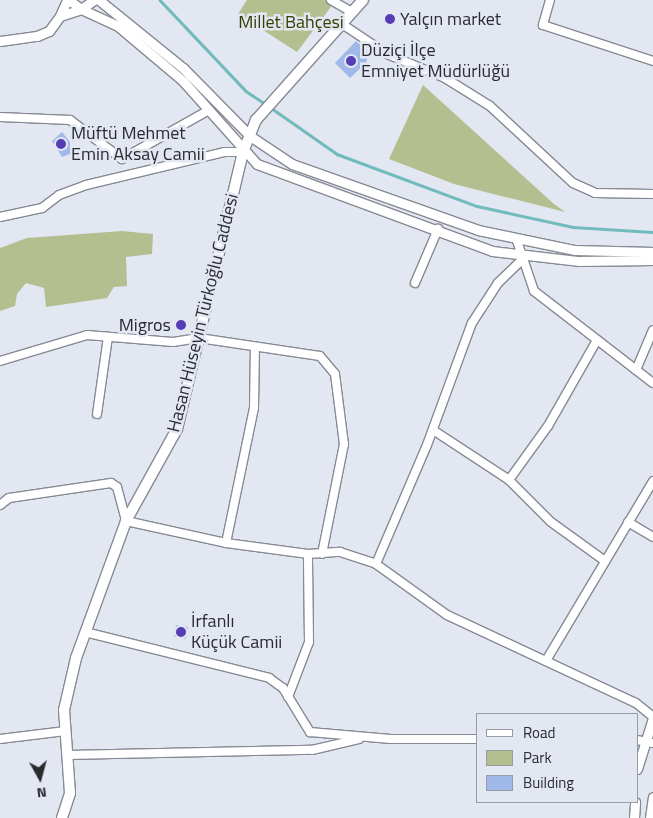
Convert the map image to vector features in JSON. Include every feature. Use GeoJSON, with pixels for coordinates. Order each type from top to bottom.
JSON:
{"type":"FeatureCollection","features":[{"type":"Feature","properties":{"kind":"main road"},"geometry":{"type":"LineString","coordinates":[[342,24],[363,0]]}},
{"type":"Feature","properties":{"kind":"main road","name":"Hasan Hüseyin Türkoğlu Caddesi"},"geometry":{"type":"LineString","coordinates":[[62,818],[70,793],[64,710],[85,632],[126,521],[177,429],[243,152],[256,120],[342,24]]}},
{"type":"Feature","properties":{"kind":"street"},"geometry":{"type":"LineString","coordinates":[[0,41],[38,36],[60,16],[68,0],[81,9],[118,26],[184,81],[243,152],[258,164],[306,185],[438,229],[492,251],[523,258],[653,260]]}},
{"type":"Feature","properties":{"kind":"street"},"geometry":{"type":"LineString","coordinates":[[60,16],[81,9],[94,0]]}},
{"type":"Feature","properties":{"kind":"street"},"geometry":{"type":"LineString","coordinates":[[100,0],[183,68],[250,136],[292,164],[449,223],[575,250],[653,252]]}},
{"type":"Feature","properties":{"kind":"street"},"geometry":{"type":"LineString","coordinates":[[331,0],[352,12]]}},
{"type":"Feature","properties":{"kind":"street"},"geometry":{"type":"LineString","coordinates":[[550,0],[543,25],[653,61]]}},
{"type":"Feature","properties":{"kind":"street"},"geometry":{"type":"LineString","coordinates":[[342,24],[387,54],[445,78],[490,106],[573,183],[594,193],[653,194]]}},
{"type":"Feature","properties":{"kind":"street"},"geometry":{"type":"LineString","coordinates":[[0,117],[70,120],[122,159],[209,110]]}},
{"type":"Feature","properties":{"kind":"street"},"geometry":{"type":"LineString","coordinates":[[0,217],[42,208],[59,195],[86,185],[224,152],[243,152]]}},
{"type":"Feature","properties":{"kind":"street"},"geometry":{"type":"LineString","coordinates":[[415,283],[438,229]]}},
{"type":"Feature","properties":{"kind":"street"},"geometry":{"type":"LineString","coordinates":[[516,238],[534,292],[653,383]]}},
{"type":"Feature","properties":{"kind":"street"},"geometry":{"type":"LineString","coordinates":[[376,564],[433,430],[472,323],[498,283],[523,258]]}},
{"type":"Feature","properties":{"kind":"street"},"geometry":{"type":"LineString","coordinates":[[636,370],[653,330]]}},
{"type":"Feature","properties":{"kind":"street"},"geometry":{"type":"LineString","coordinates":[[0,361],[87,335],[173,342],[199,338],[320,356],[335,374],[344,444],[322,554]]}},
{"type":"Feature","properties":{"kind":"street"},"geometry":{"type":"LineString","coordinates":[[97,414],[108,337]]}},
{"type":"Feature","properties":{"kind":"street"},"geometry":{"type":"LineString","coordinates":[[509,480],[548,426],[597,340]]}},
{"type":"Feature","properties":{"kind":"street"},"geometry":{"type":"LineString","coordinates":[[226,542],[254,408],[255,347]]}},
{"type":"Feature","properties":{"kind":"street"},"geometry":{"type":"LineString","coordinates":[[433,430],[509,480],[551,522],[605,561]]}},
{"type":"Feature","properties":{"kind":"street"},"geometry":{"type":"LineString","coordinates":[[546,658],[653,481]]}},
{"type":"Feature","properties":{"kind":"street"},"geometry":{"type":"LineString","coordinates":[[0,505],[9,498],[111,483],[117,487],[126,521],[226,542],[308,554],[340,552],[376,564],[447,615],[546,658],[636,703],[653,717],[638,766]]}},
{"type":"Feature","properties":{"kind":"street"},"geometry":{"type":"LineString","coordinates":[[628,522],[653,537]]}},
{"type":"Feature","properties":{"kind":"street"},"geometry":{"type":"LineString","coordinates":[[288,697],[309,642],[308,554]]}},
{"type":"Feature","properties":{"kind":"street"},"geometry":{"type":"LineString","coordinates":[[85,632],[269,678],[288,697],[310,732],[365,737],[476,739]]}},
{"type":"Feature","properties":{"kind":"street"},"geometry":{"type":"LineString","coordinates":[[0,739],[66,731]]}},
{"type":"Feature","properties":{"kind":"street"},"geometry":{"type":"LineString","coordinates":[[67,755],[312,750],[365,737]]}},
{"type":"Feature","properties":{"kind":"street"},"geometry":{"type":"LineString","coordinates":[[650,818],[653,796]]}},
{"type":"Feature","properties":{"kind":"street"},"geometry":{"type":"LineString","coordinates":[[634,818],[635,803]]}},
{"type":"Feature","properties":{"kind":"green space","name":"Millet Bahçesi"},"geometry":{"type":"Polygon","coordinates":[[[247,0],[327,0],[333,4],[297,52],[238,14],[247,0]]]}},
{"type":"Feature","properties":{"kind":"green space"},"geometry":{"type":"Polygon","coordinates":[[[423,85],[565,212],[454,184],[389,159],[423,85]]]}},
{"type":"Feature","properties":{"kind":"green space"},"geometry":{"type":"Polygon","coordinates":[[[122,231],[153,234],[152,254],[126,257],[127,286],[114,287],[107,298],[46,307],[44,288],[26,283],[17,294],[15,306],[0,311],[0,248],[27,238],[122,231]]]}},
{"type":"Feature","properties":{"kind":"building","name":"Düziçi İlçe Emniyet Müdürlüğü"},"geometry":{"type":"Polygon","coordinates":[[[356,41],[369,53],[366,63],[350,78],[335,63],[356,41]]]}},
{"type":"Feature","properties":{"kind":"building","name":"Müftü Mehmet Emin Aksay Camii"},"geometry":{"type":"Polygon","coordinates":[[[62,132],[70,142],[70,154],[62,157],[52,141],[62,132]]]}},
{"type":"Feature","properties":{"kind":"building","name":"İrfanlı Küçük Camii"},"geometry":{"type":"Polygon","coordinates":[[[176,625],[188,627],[186,639],[174,637],[176,625]]]}},
{"type":"Feature","properties":{"kind":"waterway"},"geometry":{"type":"LineString","coordinates":[[160,0],[246,91],[265,104]]}},
{"type":"Feature","properties":{"kind":"waterway"},"geometry":{"type":"LineString","coordinates":[[270,107],[337,154],[477,206],[573,227],[653,232]]}},
{"type":"Feature","properties":{"kind":"place","name":"Yalçın market"},"geometry":{"type":"Point","coordinates":[390,19]}},
{"type":"Feature","properties":{"kind":"place","name":"Düziçi İlçe Emniyet Müdürlüğü"},"geometry":{"type":"Point","coordinates":[351,61]}},
{"type":"Feature","properties":{"kind":"place","name":"Müftü Mehmet Emin Aksay Camii"},"geometry":{"type":"Point","coordinates":[61,144]}},
{"type":"Feature","properties":{"kind":"place","name":"Migros"},"geometry":{"type":"Point","coordinates":[181,325]}},
{"type":"Feature","properties":{"kind":"place","name":"İrfanlı Küçük Camii"},"geometry":{"type":"Point","coordinates":[181,632]}}]}
